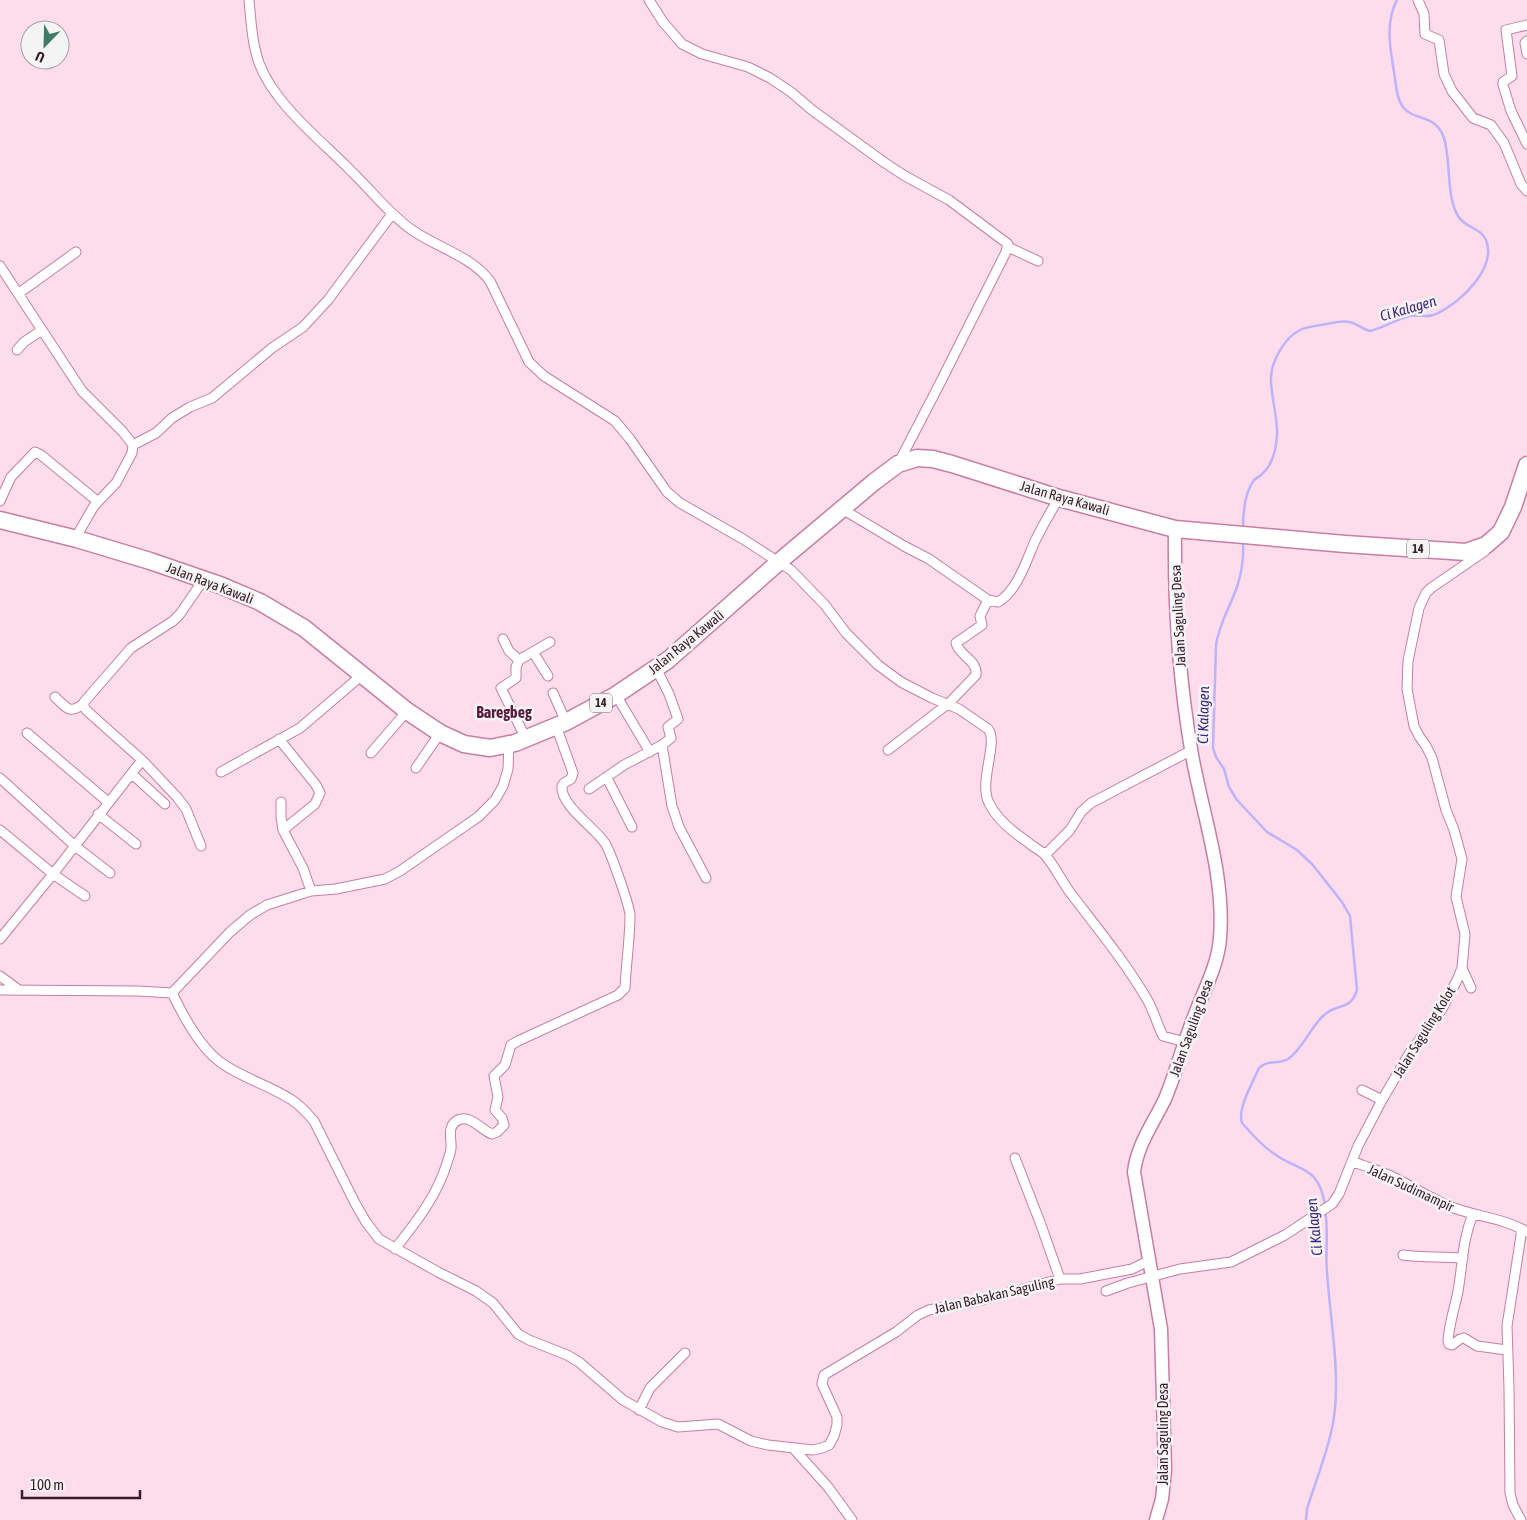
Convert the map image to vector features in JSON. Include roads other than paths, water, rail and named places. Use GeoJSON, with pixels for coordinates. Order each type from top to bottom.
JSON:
{"type":"FeatureCollection","features":[{"type":"Feature","properties":{"kind":"highway","name":"Jalan Raya Kawali"},"geometry":{"type":"LineString","coordinates":[[0,520],[77,539],[204,579],[260,602],[304,628],[407,711],[440,734],[464,744],[490,748],[526,739],[561,724],[616,695],[668,660],[842,509],[898,464],[917,458],[933,459],[1059,498],[1175,529]]}},
{"type":"Feature","properties":{"kind":"highway","name":"14"},"geometry":{"type":"LineString","coordinates":[[1175,529],[1257,537],[1466,552],[1486,545],[1501,532],[1513,507],[1527,465]]}},
{"type":"Feature","properties":{"kind":"street"},"geometry":{"type":"LineString","coordinates":[[249,0],[251,30],[260,64],[273,90],[290,110],[392,214],[412,230],[482,270],[490,282],[529,362],[544,376],[615,421],[668,492],[680,503],[743,538],[780,562],[800,578],[825,605],[846,633],[878,665],[901,682],[932,698],[949,703],[960,709],[991,732],[992,741],[986,784],[988,802],[994,812],[1012,831],[1044,853],[1071,894],[1103,935],[1147,999],[1162,1036],[1185,1042]]}},
{"type":"Feature","properties":{"kind":"street"},"geometry":{"type":"LineString","coordinates":[[649,0],[663,22],[682,44],[702,54],[748,67],[770,78],[892,167],[949,200],[1003,239],[1008,244],[1008,247],[1038,261]]}},
{"type":"Feature","properties":{"kind":"street"},"geometry":{"type":"LineString","coordinates":[[1418,0],[1424,14],[1425,34],[1439,40],[1444,74],[1452,92],[1473,118],[1492,125],[1504,143],[1521,184],[1527,191]]}},
{"type":"Feature","properties":{"kind":"street"},"geometry":{"type":"LineString","coordinates":[[1527,25],[1506,30],[1512,76],[1503,82],[1511,111],[1527,144]]}},
{"type":"Feature","properties":{"kind":"street"},"geometry":{"type":"LineString","coordinates":[[1527,41],[1525,43],[1527,54]]}},
{"type":"Feature","properties":{"kind":"street"},"geometry":{"type":"LineString","coordinates":[[133,445],[156,433],[172,418],[190,407],[212,398],[272,348],[303,327],[328,300],[392,214]]}},
{"type":"Feature","properties":{"kind":"street"},"geometry":{"type":"LineString","coordinates":[[898,464],[1008,247]]}},
{"type":"Feature","properties":{"kind":"street"},"geometry":{"type":"LineString","coordinates":[[19,293],[76,252]]}},
{"type":"Feature","properties":{"kind":"street"},"geometry":{"type":"LineString","coordinates":[[0,266],[19,293],[64,367],[82,391],[123,432],[133,445],[132,453],[116,483],[97,501],[80,530],[77,539]]}},
{"type":"Feature","properties":{"kind":"street"},"geometry":{"type":"LineString","coordinates":[[17,350],[24,342],[42,330]]}},
{"type":"Feature","properties":{"kind":"street"},"geometry":{"type":"LineString","coordinates":[[0,501],[11,477],[35,452],[97,501]]}},
{"type":"Feature","properties":{"kind":"street"},"geometry":{"type":"LineString","coordinates":[[842,509],[929,559],[988,600],[998,602],[1011,590],[1059,498]]}},
{"type":"Feature","properties":{"kind":"street","name":"Jalan Saguling Desa"},"geometry":{"type":"LineString","coordinates":[[1156,1520],[1162,1498],[1165,1470],[1161,1329],[1134,1172],[1136,1158],[1143,1140],[1166,1097],[1213,968],[1220,941],[1222,914],[1205,808],[1192,750],[1181,680],[1175,603],[1175,529]]}},
{"type":"Feature","properties":{"kind":"street","name":"Jalan Saguling Kolot"},"geometry":{"type":"LineString","coordinates":[[1106,1291],[1151,1276],[1180,1269],[1231,1262],[1285,1235],[1329,1207],[1339,1194],[1352,1161],[1382,1100],[1409,1054],[1442,1009],[1462,968],[1465,934],[1456,897],[1462,859],[1432,758],[1414,726],[1407,689],[1408,661],[1419,608],[1426,593],[1484,552],[1499,538],[1501,532]]}},
{"type":"Feature","properties":{"kind":"street"},"geometry":{"type":"LineString","coordinates":[[54,697],[70,710],[75,710],[83,704],[93,689],[131,648],[173,621],[180,614],[204,579]]}},
{"type":"Feature","properties":{"kind":"street"},"geometry":{"type":"LineString","coordinates":[[888,750],[949,703],[976,675],[975,665],[957,648],[956,643],[982,625],[980,616],[988,600]]}},
{"type":"Feature","properties":{"kind":"street"},"geometry":{"type":"LineString","coordinates":[[503,639],[510,651],[519,660]]}},
{"type":"Feature","properties":{"kind":"street"},"geometry":{"type":"LineString","coordinates":[[526,739],[501,688],[516,678],[516,667],[519,660],[550,642]]}},
{"type":"Feature","properties":{"kind":"street"},"geometry":{"type":"LineString","coordinates":[[533,652],[548,676]]}},
{"type":"Feature","properties":{"kind":"street"},"geometry":{"type":"LineString","coordinates":[[589,789],[624,765],[662,745],[671,736],[668,726],[678,719],[669,694],[656,668]]}},
{"type":"Feature","properties":{"kind":"street"},"geometry":{"type":"LineString","coordinates":[[221,772],[311,719],[362,675]]}},
{"type":"Feature","properties":{"kind":"street"},"geometry":{"type":"LineString","coordinates":[[395,1249],[425,1211],[438,1185],[452,1147],[450,1131],[454,1123],[467,1119],[489,1133],[494,1134],[504,1125],[502,1118],[496,1110],[498,1097],[493,1078],[505,1065],[511,1046],[518,1041],[618,995],[625,988],[630,913],[611,854],[604,841],[581,818],[563,796],[562,786],[573,777],[573,773],[553,692]]}},
{"type":"Feature","properties":{"kind":"street"},"geometry":{"type":"LineString","coordinates":[[616,695],[650,752]]}},
{"type":"Feature","properties":{"kind":"street"},"geometry":{"type":"LineString","coordinates":[[83,704],[86,710],[142,760],[170,789],[186,809],[201,846]]}},
{"type":"Feature","properties":{"kind":"street"},"geometry":{"type":"LineString","coordinates":[[371,754],[407,711]]}},
{"type":"Feature","properties":{"kind":"street"},"geometry":{"type":"LineString","coordinates":[[27,733],[108,802]]}},
{"type":"Feature","properties":{"kind":"street"},"geometry":{"type":"LineString","coordinates":[[416,768],[440,734]]}},
{"type":"Feature","properties":{"kind":"street"},"geometry":{"type":"LineString","coordinates":[[279,739],[316,785],[320,794],[315,804],[283,830]]}},
{"type":"Feature","properties":{"kind":"street"},"geometry":{"type":"LineString","coordinates":[[172,993],[230,932],[250,915],[267,905],[311,891],[336,890],[385,879],[400,871],[478,817],[495,800],[503,786],[508,769],[509,744]]}},
{"type":"Feature","properties":{"kind":"street"},"geometry":{"type":"LineString","coordinates":[[662,745],[672,806],[679,828],[706,878]]}},
{"type":"Feature","properties":{"kind":"street"},"geometry":{"type":"LineString","coordinates":[[1044,853],[1048,852],[1070,830],[1081,812],[1091,803],[1192,750]]}},
{"type":"Feature","properties":{"kind":"street"},"geometry":{"type":"LineString","coordinates":[[0,939],[142,760]]}},
{"type":"Feature","properties":{"kind":"street"},"geometry":{"type":"LineString","coordinates":[[132,774],[165,804]]}},
{"type":"Feature","properties":{"kind":"street"},"geometry":{"type":"LineString","coordinates":[[0,778],[75,846],[110,873]]}},
{"type":"Feature","properties":{"kind":"street"},"geometry":{"type":"LineString","coordinates":[[607,778],[632,826]]}},
{"type":"Feature","properties":{"kind":"street"},"geometry":{"type":"LineString","coordinates":[[281,802],[283,830],[303,868],[311,891]]}},
{"type":"Feature","properties":{"kind":"street"},"geometry":{"type":"LineString","coordinates":[[98,814],[136,844]]}},
{"type":"Feature","properties":{"kind":"street"},"geometry":{"type":"LineString","coordinates":[[0,830],[53,874],[85,896]]}},
{"type":"Feature","properties":{"kind":"street"},"geometry":{"type":"LineString","coordinates":[[1462,968],[1471,988]]}},
{"type":"Feature","properties":{"kind":"street"},"geometry":{"type":"LineString","coordinates":[[0,976],[19,990]]}},
{"type":"Feature","properties":{"kind":"street"},"geometry":{"type":"LineString","coordinates":[[0,990],[138,990],[172,993]]}},
{"type":"Feature","properties":{"kind":"street"},"geometry":{"type":"LineString","coordinates":[[172,993],[202,1044],[220,1062],[243,1076],[292,1100],[314,1121],[366,1222],[379,1239],[476,1291],[493,1303],[518,1334],[567,1355],[623,1400],[662,1422],[678,1428],[718,1424],[752,1440],[768,1445],[794,1449],[828,1486],[852,1520]]}},
{"type":"Feature","properties":{"kind":"street"},"geometry":{"type":"LineString","coordinates":[[1362,1090],[1382,1100]]}},
{"type":"Feature","properties":{"kind":"street"},"geometry":{"type":"LineString","coordinates":[[1015,1158],[1060,1279]]}},
{"type":"Feature","properties":{"kind":"street","name":"Jalan Sudimampir"},"geometry":{"type":"LineString","coordinates":[[1352,1161],[1395,1178],[1435,1200],[1473,1214],[1498,1219],[1525,1230]]}},
{"type":"Feature","properties":{"kind":"street"},"geometry":{"type":"LineString","coordinates":[[1473,1214],[1466,1232],[1448,1343],[1452,1345],[1464,1338],[1477,1346],[1507,1350]]}},
{"type":"Feature","properties":{"kind":"street"},"geometry":{"type":"LineString","coordinates":[[1521,1520],[1513,1505],[1510,1494],[1509,1388],[1506,1326],[1525,1230]]}},
{"type":"Feature","properties":{"kind":"street"},"geometry":{"type":"LineString","coordinates":[[1403,1255],[1418,1258],[1446,1256],[1462,1258]]}},
{"type":"Feature","properties":{"kind":"street","name":"Jalan Babakan Saguling"},"geometry":{"type":"LineString","coordinates":[[794,1449],[813,1450],[822,1448],[829,1445],[834,1436],[837,1425],[836,1417],[822,1384],[824,1375],[896,1332],[923,1312],[982,1300],[1060,1279],[1112,1273],[1132,1268],[1150,1260]]}},
{"type":"Feature","properties":{"kind":"street"},"geometry":{"type":"LineString","coordinates":[[640,1410],[650,1388],[685,1353]]}},
{"type":"Feature","properties":{"kind":"waterway","name":"Ci Kalagen"},"geometry":{"type":"LineString","coordinates":[[1243,528],[1248,490],[1254,480],[1268,468],[1275,450],[1277,424],[1271,374],[1279,352],[1289,339],[1303,329],[1343,321],[1370,331],[1409,316],[1434,315],[1457,301],[1475,283],[1482,273],[1486,262],[1488,251],[1486,240],[1480,232],[1464,223],[1454,208],[1446,147],[1440,130],[1430,121],[1408,112],[1398,97],[1390,39],[1391,19],[1397,0]]}},
{"type":"Feature","properties":{"kind":"waterway","name":"Ci Kalagen"},"geometry":{"type":"LineString","coordinates":[[1243,541],[1243,559],[1239,581],[1217,637],[1213,748],[1216,757],[1224,769],[1229,787],[1237,800],[1267,832],[1297,850],[1312,864],[1342,902],[1350,916],[1357,990],[1351,1001],[1323,1016],[1302,1045],[1288,1059],[1262,1065],[1259,1068],[1246,1096],[1241,1117],[1242,1123],[1269,1150],[1313,1176],[1318,1182],[1325,1205]]}},
{"type":"Feature","properties":{"kind":"waterway","name":"Ci Kalagen"},"geometry":{"type":"LineString","coordinates":[[1306,1520],[1307,1509],[1331,1434],[1335,1409],[1336,1375],[1327,1272],[1327,1226],[1325,1211]]}},
{"type":"Feature","properties":{"kind":"district","name":"Baregbeg"},"geometry":{"type":"Point","coordinates":[504,712]}}]}
